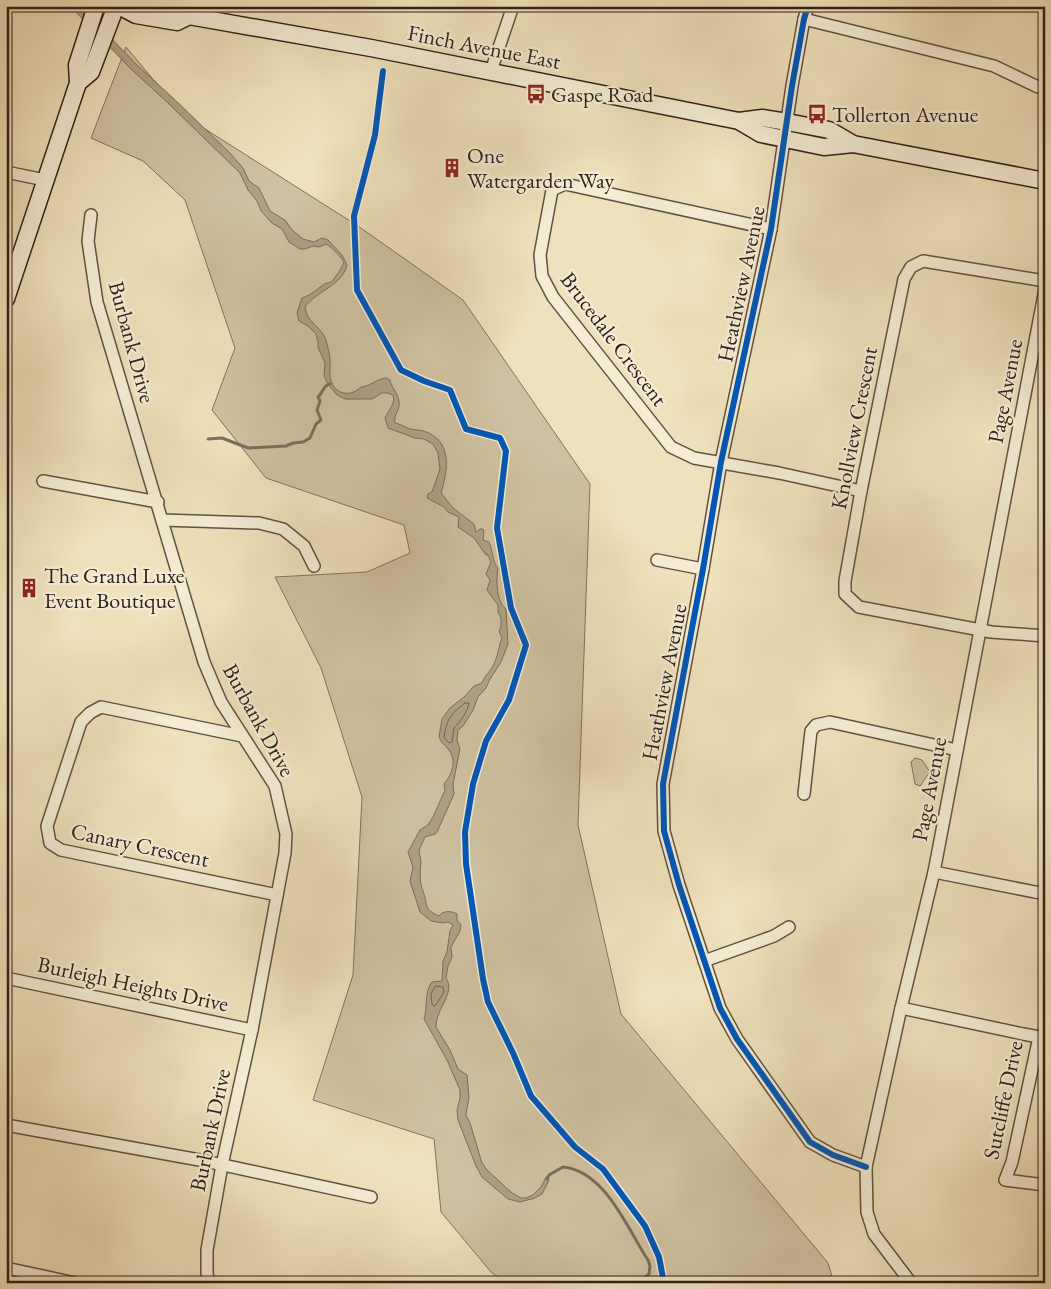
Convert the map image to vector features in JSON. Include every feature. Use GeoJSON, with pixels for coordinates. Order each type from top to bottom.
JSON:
{"type":"FeatureCollection","features":[{"type":"Feature","properties":{"kind":"main road"},"geometry":{"type":"LineString","coordinates":[[6,299],[78,83],[78,65],[96,6]]}},
{"type":"Feature","properties":{"kind":"main road"},"geometry":{"type":"LineString","coordinates":[[78,83],[92,72],[117,6]]}},
{"type":"Feature","properties":{"kind":"main road","name":"Finch Avenue East"},"geometry":{"type":"LineString","coordinates":[[117,6],[136,15],[177,22],[189,16]]}},
{"type":"Feature","properties":{"kind":"main road","name":"Finch Avenue East"},"geometry":{"type":"LineString","coordinates":[[171,6],[180,8],[189,16],[491,71],[739,122],[761,134],[785,139],[824,146],[852,144],[1045,181]]}},
{"type":"Feature","properties":{"kind":"main road","name":"Finch Avenue East"},"geometry":{"type":"LineString","coordinates":[[739,122],[762,118],[829,130],[852,144]]}},
{"type":"Feature","properties":{"kind":"street"},"geometry":{"type":"LineString","coordinates":[[491,71],[513,6]]}},
{"type":"Feature","properties":{"kind":"street"},"geometry":{"type":"LineString","coordinates":[[785,139],[792,86],[808,6]]}},
{"type":"Feature","properties":{"kind":"street"},"geometry":{"type":"LineString","coordinates":[[804,19],[994,66],[1038,87],[1045,87]]}},
{"type":"Feature","properties":{"kind":"street","name":"Heathview Avenue"},"geometry":{"type":"LineString","coordinates":[[785,139],[772,228],[721,462],[663,784],[664,831],[679,885],[720,1008],[737,1039],[810,1142],[833,1155],[866,1168]]}},
{"type":"Feature","properties":{"kind":"street"},"geometry":{"type":"LineString","coordinates":[[6,172],[45,180]]}},
{"type":"Feature","properties":{"kind":"street","name":"Brucedale Crescent"},"geometry":{"type":"LineString","coordinates":[[772,228],[565,184],[552,190],[540,255],[542,276],[553,297],[671,447],[694,458],[778,473],[861,491]]}},
{"type":"Feature","properties":{"kind":"street","name":"Burbank Drive"},"geometry":{"type":"LineString","coordinates":[[91,215],[88,241],[98,302],[204,662],[221,702],[274,786],[286,834],[285,853],[252,1030],[222,1165],[208,1250],[207,1273],[209,1283]]}},
{"type":"Feature","properties":{"kind":"street","name":"Knollview Crescent"},"geometry":{"type":"LineString","coordinates":[[979,630],[860,607],[845,594],[845,581],[861,491],[904,279],[911,267],[923,262],[1045,281]]}},
{"type":"Feature","properties":{"kind":"street","name":"Page Avenue"},"geometry":{"type":"LineString","coordinates":[[911,1283],[874,1234],[867,1212],[866,1168],[901,1008],[934,872],[1045,289]]}},
{"type":"Feature","properties":{"kind":"street"},"geometry":{"type":"LineString","coordinates":[[43,481],[158,502]]}},
{"type":"Feature","properties":{"kind":"street"},"geometry":{"type":"LineString","coordinates":[[162,520],[259,523],[283,529],[304,546],[314,566]]}},
{"type":"Feature","properties":{"kind":"street"},"geometry":{"type":"LineString","coordinates":[[656,560],[703,569]]}},
{"type":"Feature","properties":{"kind":"street"},"geometry":{"type":"LineString","coordinates":[[979,630],[1045,636]]}},
{"type":"Feature","properties":{"kind":"street","name":"Canary Crescent"},"geometry":{"type":"LineString","coordinates":[[242,736],[101,707],[90,713],[81,722],[47,826],[50,843],[61,850],[277,895]]}},
{"type":"Feature","properties":{"kind":"street"},"geometry":{"type":"LineString","coordinates":[[804,794],[811,731],[816,725],[830,722],[957,750]]}},
{"type":"Feature","properties":{"kind":"street"},"geometry":{"type":"LineString","coordinates":[[934,872],[1045,894]]}},
{"type":"Feature","properties":{"kind":"street"},"geometry":{"type":"LineString","coordinates":[[704,961],[774,936],[789,927]]}},
{"type":"Feature","properties":{"kind":"street","name":"Burleigh Heights Drive"},"geometry":{"type":"LineString","coordinates":[[6,978],[252,1030]]}},
{"type":"Feature","properties":{"kind":"street","name":"Sutcliffe Drive"},"geometry":{"type":"LineString","coordinates":[[901,1008],[1040,1036],[1012,1162],[1005,1180],[1045,1185]]}},
{"type":"Feature","properties":{"kind":"street"},"geometry":{"type":"LineString","coordinates":[[6,1125],[222,1165],[371,1197]]}},
{"type":"Feature","properties":{"kind":"street"},"geometry":{"type":"LineString","coordinates":[[6,1268],[75,1283]]}},
{"type":"Feature","properties":{"kind":"shaded area"},"geometry":{"type":"Polygon","coordinates":[[[126,47],[183,115],[358,226],[463,300],[590,484],[578,825],[621,1014],[828,1263],[834,1283],[506,1283],[491,1272],[441,1212],[434,1139],[313,1100],[353,975],[362,797],[321,668],[275,577],[367,572],[410,553],[404,525],[266,478],[212,410],[235,348],[185,200],[143,161],[91,138],[126,47]]]}},
{"type":"Feature","properties":{"kind":"shaded area"},"geometry":{"type":"Polygon","coordinates":[[[915,758],[922,760],[930,772],[920,786],[915,784],[911,762],[915,758]]]}},
{"type":"Feature","properties":{"kind":"water"},"geometry":{"type":"Polygon","coordinates":[[[70,6],[80,6],[136,64],[230,153],[243,168],[249,181],[259,188],[270,211],[285,220],[292,230],[303,239],[314,242],[322,238],[328,240],[342,255],[347,265],[340,278],[305,307],[308,317],[325,337],[330,357],[332,383],[341,392],[349,393],[382,379],[390,380],[398,396],[399,403],[395,423],[410,429],[429,433],[437,438],[445,452],[446,460],[445,477],[441,493],[453,508],[474,524],[476,532],[483,529],[483,540],[489,542],[498,568],[497,584],[500,601],[506,609],[508,644],[501,662],[486,688],[478,697],[473,710],[463,726],[458,730],[457,740],[460,749],[453,784],[454,794],[437,832],[425,837],[419,850],[421,862],[420,878],[429,909],[439,916],[445,912],[457,914],[457,920],[461,925],[460,931],[451,947],[452,957],[446,978],[449,989],[439,1013],[436,1027],[450,1050],[458,1069],[467,1075],[469,1097],[466,1115],[482,1163],[512,1193],[521,1198],[533,1195],[541,1187],[546,1177],[548,1177],[549,1180],[542,1194],[535,1198],[520,1202],[508,1199],[482,1177],[476,1166],[458,1120],[457,1110],[460,1090],[447,1060],[424,1019],[430,986],[432,982],[442,981],[443,961],[453,925],[448,922],[431,921],[420,912],[410,881],[413,867],[408,852],[420,830],[428,825],[433,817],[445,790],[444,784],[453,763],[449,750],[439,737],[442,719],[450,708],[474,686],[482,683],[495,661],[502,638],[499,631],[501,618],[498,612],[498,605],[487,590],[490,580],[486,574],[491,562],[488,555],[486,555],[474,538],[458,527],[459,517],[427,498],[428,494],[432,492],[440,469],[438,453],[433,444],[424,439],[415,438],[388,428],[385,418],[393,404],[393,395],[384,393],[372,399],[345,399],[337,395],[324,376],[325,363],[318,347],[316,334],[299,321],[297,313],[302,298],[331,282],[344,262],[326,244],[319,247],[313,246],[300,249],[289,242],[282,229],[272,223],[261,211],[240,173],[131,69],[70,6]]]}},
{"type":"Feature","properties":{"kind":"waterway"},"geometry":{"type":"LineString","coordinates":[[208,439],[222,438],[248,448],[286,446],[303,442],[310,438],[316,424],[321,420],[317,410],[320,401],[318,397],[326,386],[330,384]]}},
{"type":"Feature","properties":{"kind":"waterway"},"geometry":{"type":"LineString","coordinates":[[547,1179],[549,1175],[563,1167],[578,1171],[603,1190],[623,1218],[648,1260],[650,1266],[649,1274],[638,1283]]}},
{"type":"Feature","properties":{"kind":"cycle path"},"geometry":{"type":"LineString","coordinates":[[808,6],[792,86],[771,229],[721,462],[663,784],[664,831],[679,885],[720,1008],[737,1039],[810,1142],[833,1155],[866,1167]]}},
{"type":"Feature","properties":{"kind":"cycle path"},"geometry":{"type":"LineString","coordinates":[[383,71],[375,135],[354,216],[357,290],[401,370],[450,390],[466,429],[500,438],[506,451],[497,528],[511,608],[526,645],[509,700],[486,741],[473,784],[465,832],[466,864],[488,1002],[513,1053],[531,1096],[575,1147],[603,1169],[645,1226],[659,1257],[664,1283]]}},
{"type":"Feature","properties":{"kind":"place","name":"Gaspe Road"},"geometry":{"type":"Point","coordinates":[536,94]}},
{"type":"Feature","properties":{"kind":"place","name":"Tollerton Avenue"},"geometry":{"type":"Point","coordinates":[817,114]}},
{"type":"Feature","properties":{"kind":"place","name":"One Watergarden Way"},"geometry":{"type":"Point","coordinates":[452,168]}},
{"type":"Feature","properties":{"kind":"place","name":"The Grand Luxe Event Boutique"},"geometry":{"type":"Point","coordinates":[29,588]}}]}
